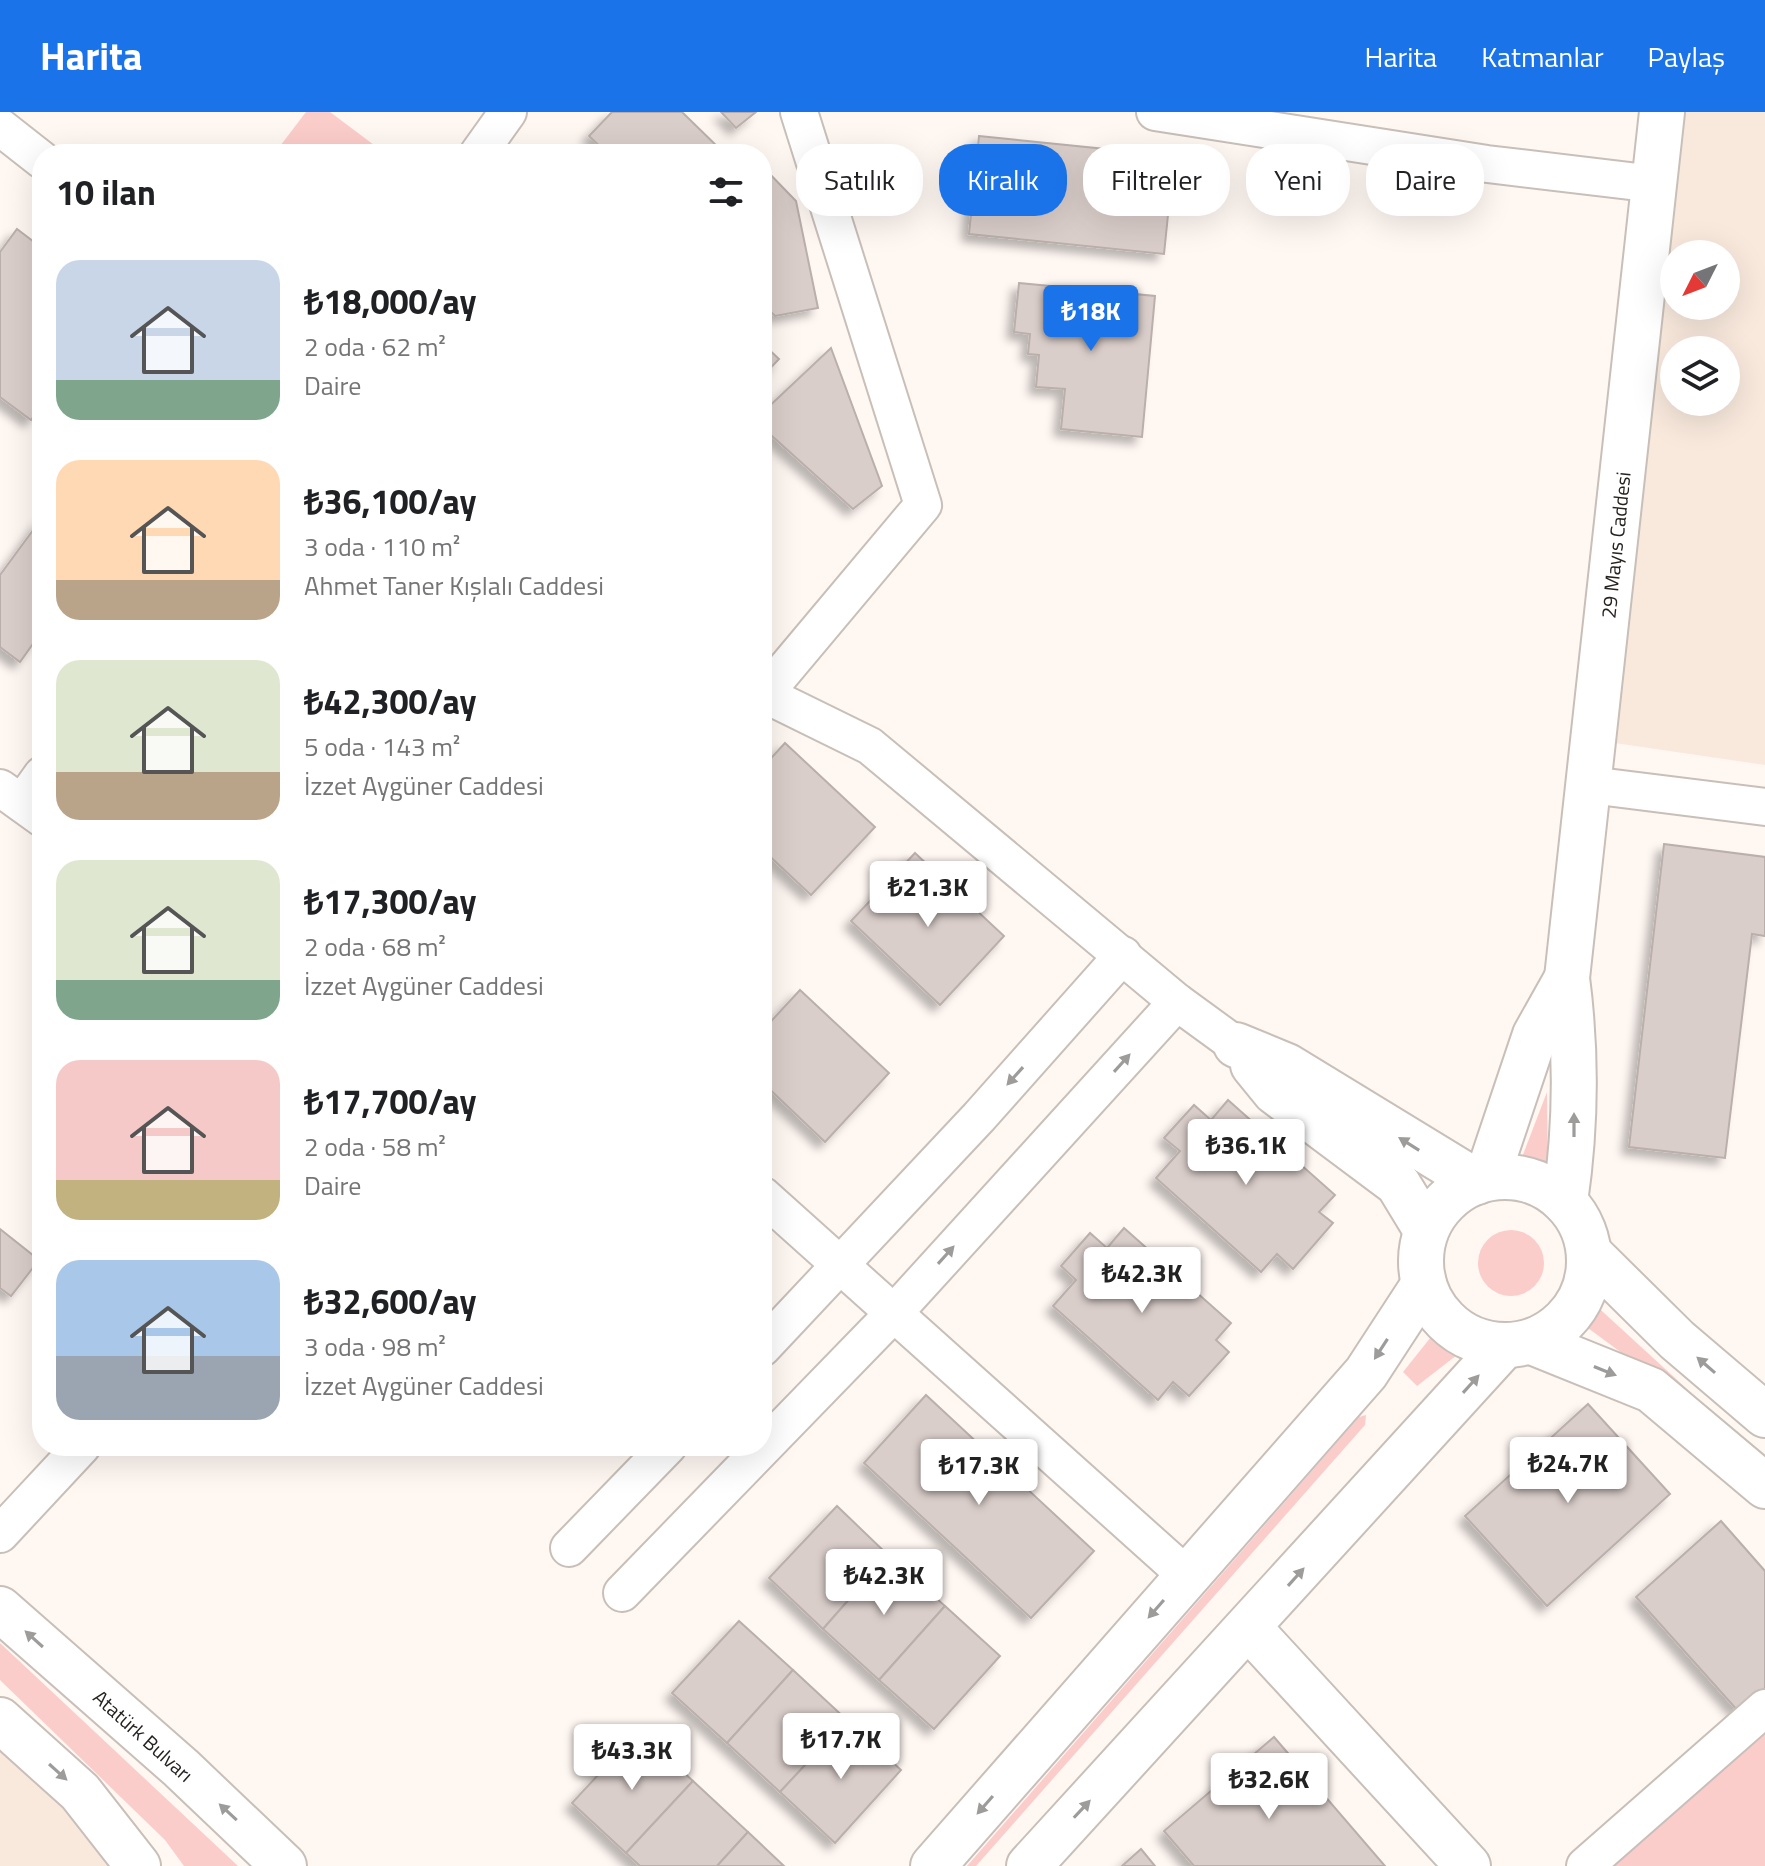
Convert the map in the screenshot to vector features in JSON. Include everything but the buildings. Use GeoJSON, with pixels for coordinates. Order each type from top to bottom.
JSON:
{"type":"FeatureCollection","features":[{"type":"Feature","properties":{"kind":"main road","name":"29 Mayıs Caddesi"},"geometry":{"type":"LineString","coordinates":[[1567,978],[1662,112]]}},
{"type":"Feature","properties":{"kind":"main road"},"geometry":{"type":"LineString","coordinates":[[1482,1180],[1535,1035],[1567,978]]}},
{"type":"Feature","properties":{"kind":"main road"},"geometry":{"type":"LineString","coordinates":[[1565,1202],[1574,1128],[1575,1040],[1567,978]]}},
{"type":"Feature","properties":{"kind":"main road"},"geometry":{"type":"LineString","coordinates":[[1236,1045],[1287,1066],[1482,1180]]}},
{"type":"Feature","properties":{"kind":"main road"},"geometry":{"type":"LineString","coordinates":[[1236,1045],[1275,1092],[1398,1184],[1426,1230]]}},
{"type":"Feature","properties":{"kind":"main road"},"geometry":{"type":"LineString","coordinates":[[1029,1866],[1518,1344],[1557,1328],[1577,1307],[1588,1281],[1589,1253],[1582,1225],[1565,1202],[1543,1185],[1516,1178],[1482,1180],[1462,1188],[1440,1206],[1426,1230],[1420,1257],[1424,1284],[1435,1308],[1454,1328],[1478,1341],[1518,1344],[1651,1390],[1765,1486]]}},
{"type":"Feature","properties":{"kind":"main road"},"geometry":{"type":"LineString","coordinates":[[1589,1253],[1677,1340],[1765,1415]]}},
{"type":"Feature","properties":{"kind":"main road"},"geometry":{"type":"LineString","coordinates":[[933,1866],[1366,1373],[1424,1284]]}},
{"type":"Feature","properties":{"kind":"main road","name":"Atatürk Bulvarı"},"geometry":{"type":"LineString","coordinates":[[0,1609],[181,1768],[284,1866]]}},
{"type":"Feature","properties":{"kind":"main road"},"geometry":{"type":"LineString","coordinates":[[1249,1628],[1468,1866]]}},
{"type":"Feature","properties":{"kind":"main road"},"geometry":{"type":"LineString","coordinates":[[0,1720],[80,1792],[138,1866]]}},
{"type":"Feature","properties":{"kind":"street"},"geometry":{"type":"LineString","coordinates":[[485,144],[508,112]]}},
{"type":"Feature","properties":{"kind":"street"},"geometry":{"type":"LineString","coordinates":[[772,684],[923,505],[799,112]]}},
{"type":"Feature","properties":{"kind":"street"},"geometry":{"type":"LineString","coordinates":[[1155,112],[1472,161],[1655,184]]}},
{"type":"Feature","properties":{"kind":"street"},"geometry":{"type":"LineString","coordinates":[[0,127],[32,152]]}},
{"type":"Feature","properties":{"kind":"street"},"geometry":{"type":"LineString","coordinates":[[772,699],[813,715],[870,746],[1177,1002],[1236,1045]]}},
{"type":"Feature","properties":{"kind":"street"},"geometry":{"type":"LineString","coordinates":[[1590,785],[1765,807]]}},
{"type":"Feature","properties":{"kind":"street"},"geometry":{"type":"LineString","coordinates":[[772,1338],[842,1265],[1123,955]]}},
{"type":"Feature","properties":{"kind":"street"},"geometry":{"type":"LineString","coordinates":[[772,1439],[894,1313],[1177,1002]]}},
{"type":"Feature","properties":{"kind":"street"},"geometry":{"type":"LineString","coordinates":[[772,1204],[1186,1575]]}},
{"type":"Feature","properties":{"kind":"street"},"geometry":{"type":"LineString","coordinates":[[0,1534],[73,1456]]}},
{"type":"Feature","properties":{"kind":"street"},"geometry":{"type":"LineString","coordinates":[[569,1548],[658,1456]]}},
{"type":"Feature","properties":{"kind":"street"},"geometry":{"type":"LineString","coordinates":[[622,1593],[755,1456]]}},
{"type":"Feature","properties":{"kind":"street"},"geometry":{"type":"LineString","coordinates":[[1585,1866],[1765,1708]]}},
{"type":"Feature","properties":{"kind":"shaded area"},"geometry":{"type":"Polygon","coordinates":[[[306,112],[330,112],[373,144],[282,144],[306,112]]]}},
{"type":"Feature","properties":{"kind":"shaded area"},"geometry":{"type":"Polygon","coordinates":[[[1662,112],[1765,112],[1765,765],[1594,740],[1662,112]]]}},
{"type":"Feature","properties":{"kind":"shaded area"},"geometry":{"type":"Polygon","coordinates":[[[1547,1092],[1548,1174],[1519,1165],[1547,1092]]]}},
{"type":"Feature","properties":{"kind":"shaded area"},"geometry":{"type":"Polygon","coordinates":[[[1504,1230],[1518,1230],[1530,1235],[1539,1244],[1544,1263],[1542,1276],[1535,1287],[1518,1296],[1504,1296],[1492,1291],[1483,1282],[1478,1270],[1478,1256],[1483,1244],[1492,1235],[1504,1230]]]}},
{"type":"Feature","properties":{"kind":"shaded area"},"geometry":{"type":"Polygon","coordinates":[[[1591,1301],[1699,1400],[1698,1405],[1694,1406],[1577,1320],[1591,1301]]]}},
{"type":"Feature","properties":{"kind":"shaded area"},"geometry":{"type":"Polygon","coordinates":[[[1443,1322],[1466,1348],[1417,1386],[1403,1372],[1443,1322]]]}},
{"type":"Feature","properties":{"kind":"shaded area"},"geometry":{"type":"Polygon","coordinates":[[[1366,1415],[1365,1425],[976,1866],[967,1866],[1359,1417],[1366,1415]]]}},
{"type":"Feature","properties":{"kind":"shaded area"},"geometry":{"type":"Polygon","coordinates":[[[0,1643],[238,1866],[184,1866],[165,1840],[0,1680],[0,1643]]]}},
{"type":"Feature","properties":{"kind":"shaded area"},"geometry":{"type":"Polygon","coordinates":[[[0,1720],[138,1866],[0,1866],[0,1720]]]}},
{"type":"Feature","properties":{"kind":"shaded area"},"geometry":{"type":"Polygon","coordinates":[[[1765,1727],[1765,1866],[1607,1866],[1765,1727]]]}}]}
